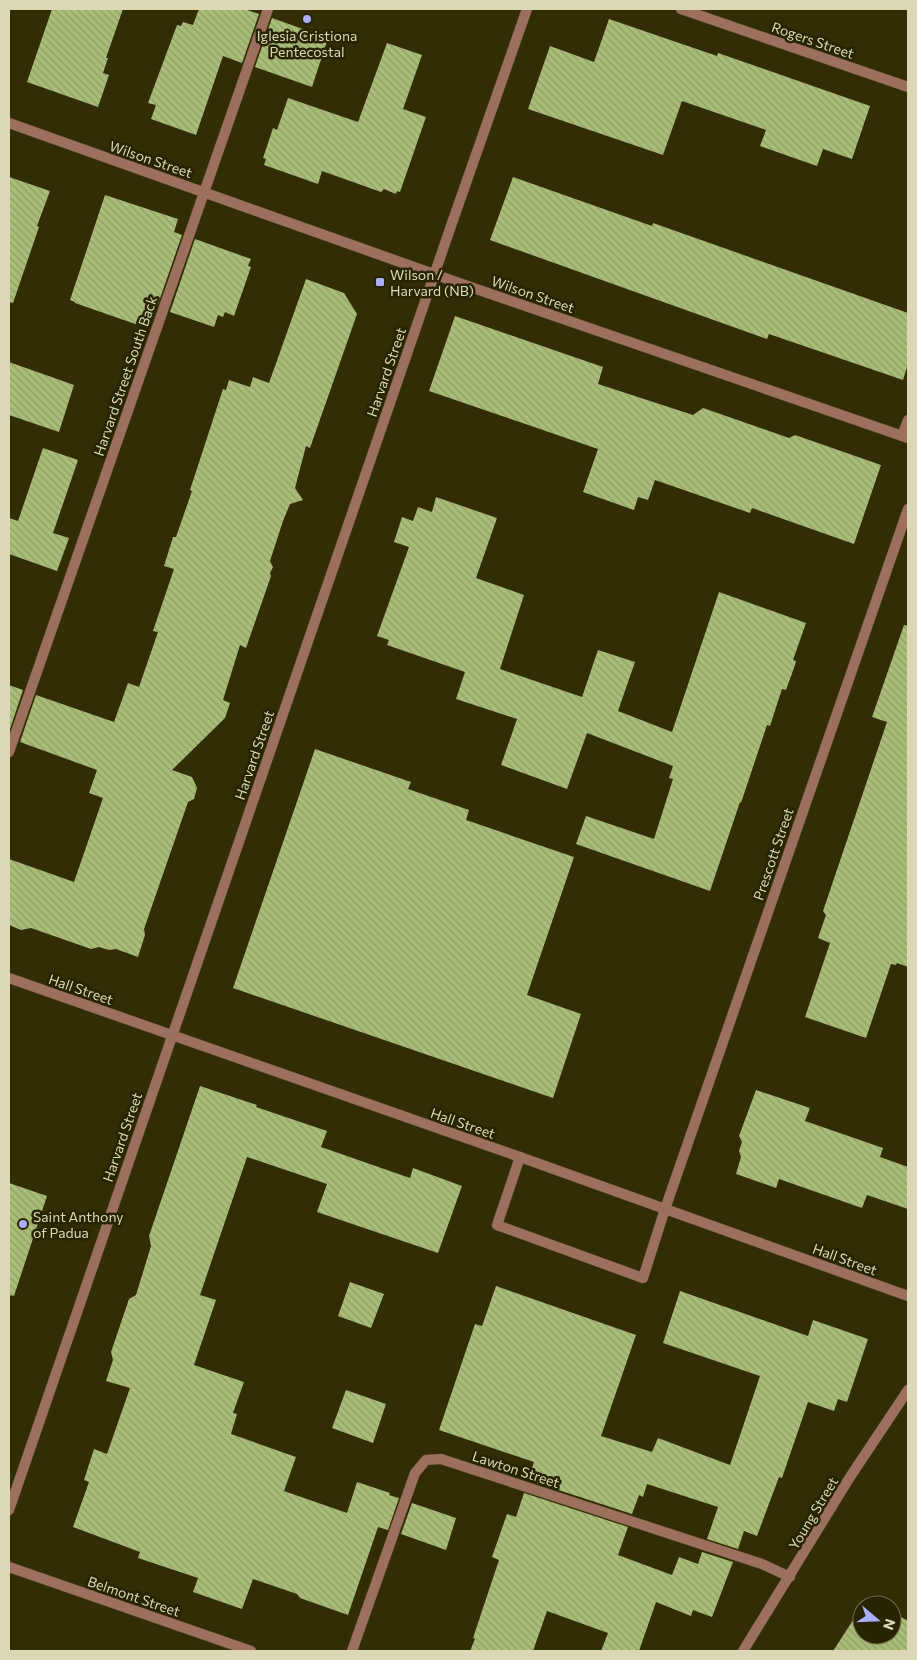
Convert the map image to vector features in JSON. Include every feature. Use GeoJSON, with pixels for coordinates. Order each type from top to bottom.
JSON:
{"type":"FeatureCollection","features":[{"type":"Feature","properties":{"kind":"street","name":"Harvard Street South Back"},"geometry":{"type":"LineString","coordinates":[[9,752],[268,9]]}},
{"type":"Feature","properties":{"kind":"street","name":"Harvard Street"},"geometry":{"type":"LineString","coordinates":[[9,1510],[527,9]]}},
{"type":"Feature","properties":{"kind":"street","name":"Rogers Street"},"geometry":{"type":"LineString","coordinates":[[681,9],[908,87]]}},
{"type":"Feature","properties":{"kind":"street","name":"Wilson Street"},"geometry":{"type":"LineString","coordinates":[[9,123],[434,274],[905,437]]}},
{"type":"Feature","properties":{"kind":"street"},"geometry":{"type":"LineString","coordinates":[[905,437],[908,420]]}},
{"type":"Feature","properties":{"kind":"street","name":"Prescott Street"},"geometry":{"type":"LineString","coordinates":[[520,1157],[496,1225],[644,1278],[665,1210],[908,509]]}},
{"type":"Feature","properties":{"kind":"street","name":"Hall Street"},"geometry":{"type":"LineString","coordinates":[[9,978],[520,1157],[908,1296]]}},
{"type":"Feature","properties":{"kind":"street","name":"Young Street"},"geometry":{"type":"LineString","coordinates":[[743,1651],[850,1478],[908,1390]]}},
{"type":"Feature","properties":{"kind":"street","name":"Lawton Street"},"geometry":{"type":"LineString","coordinates":[[352,1651],[415,1473],[426,1460],[441,1459],[762,1564],[790,1577]]}},
{"type":"Feature","properties":{"kind":"street","name":"Belmont Street"},"geometry":{"type":"LineString","coordinates":[[9,1567],[251,1651]]}},
{"type":"Feature","properties":{"kind":"building"},"geometry":{"type":"Polygon","coordinates":[[[52,9],[123,9],[106,58],[108,58],[103,73],[109,75],[98,107],[27,82],[52,9]]]}},
{"type":"Feature","properties":{"kind":"building"},"geometry":{"type":"Polygon","coordinates":[[[199,9],[244,9],[259,14],[242,63],[223,56],[196,135],[151,119],[156,105],[148,103],[177,25],[181,26],[183,22],[193,25],[199,9]]]}},
{"type":"Feature","properties":{"kind":"building"},"geometry":{"type":"Polygon","coordinates":[[[272,18],[328,38],[312,87],[255,67],[272,18]]]}},
{"type":"Feature","properties":{"kind":"building"},"geometry":{"type":"Polygon","coordinates":[[[609,19],[717,56],[718,53],[870,106],[852,159],[823,149],[817,166],[760,146],[766,130],[682,101],[663,155],[528,109],[550,46],[594,62],[609,19]]]}},
{"type":"Feature","properties":{"kind":"building"},"geometry":{"type":"Polygon","coordinates":[[[387,43],[422,55],[403,109],[426,117],[400,192],[397,191],[396,194],[384,189],[381,192],[322,171],[318,184],[264,165],[266,159],[263,158],[273,128],[277,130],[288,98],[358,122],[387,43]]]}},
{"type":"Feature","properties":{"kind":"building"},"geometry":{"type":"Polygon","coordinates":[[[9,177],[50,191],[13,303],[9,302],[9,177]]]}},
{"type":"Feature","properties":{"kind":"building"},"geometry":{"type":"Polygon","coordinates":[[[513,177],[652,226],[653,223],[908,313],[908,364],[903,380],[769,334],[767,339],[490,240],[513,177]]]}},
{"type":"Feature","properties":{"kind":"building"},"geometry":{"type":"Polygon","coordinates":[[[105,195],[178,219],[174,232],[182,235],[157,307],[149,304],[141,326],[70,300],[105,195]]]}},
{"type":"Feature","properties":{"kind":"building"},"geometry":{"type":"Polygon","coordinates":[[[195,239],[251,259],[248,266],[251,267],[234,316],[225,312],[223,317],[218,315],[214,327],[170,312],[195,239]]]}},
{"type":"Feature","properties":{"kind":"building"},"geometry":{"type":"Polygon","coordinates":[[[306,279],[344,293],[357,314],[310,448],[306,446],[295,488],[303,500],[290,504],[270,561],[273,567],[270,573],[271,576],[246,648],[240,645],[223,700],[230,703],[225,718],[172,770],[192,777],[197,788],[194,799],[188,802],[144,929],[145,935],[138,957],[116,949],[109,950],[99,947],[91,949],[31,928],[21,930],[9,925],[9,859],[74,882],[103,798],[89,793],[97,770],[20,742],[36,695],[114,722],[128,683],[139,687],[158,632],[153,631],[174,569],[164,566],[173,537],[176,537],[192,491],[190,490],[223,389],[226,390],[229,380],[250,387],[253,377],[269,383],[306,279]]]}},
{"type":"Feature","properties":{"kind":"building"},"geometry":{"type":"Polygon","coordinates":[[[455,316],[603,367],[598,384],[693,415],[703,408],[789,438],[795,435],[881,465],[854,544],[752,508],[750,513],[655,480],[648,500],[638,497],[634,510],[583,492],[598,449],[429,391],[455,316]]]}},
{"type":"Feature","properties":{"kind":"building"},"geometry":{"type":"Polygon","coordinates":[[[9,362],[74,385],[59,432],[9,415],[9,362]]]}},
{"type":"Feature","properties":{"kind":"building"},"geometry":{"type":"Polygon","coordinates":[[[43,448],[78,460],[53,533],[69,538],[57,571],[9,554],[9,518],[18,521],[43,448]]]}},
{"type":"Feature","properties":{"kind":"building"},"geometry":{"type":"Polygon","coordinates":[[[436,497],[497,518],[476,578],[524,595],[500,669],[582,697],[598,650],[635,662],[618,711],[672,732],[719,592],[806,623],[793,660],[796,661],[795,665],[786,690],[782,689],[770,726],[767,725],[710,891],[576,844],[586,816],[654,839],[673,779],[669,778],[673,766],[587,733],[567,789],[501,765],[517,719],[456,699],[465,672],[387,645],[389,640],[377,636],[409,547],[394,542],[402,517],[413,521],[418,507],[432,512],[436,497]]]}},
{"type":"Feature","properties":{"kind":"building"},"geometry":{"type":"Polygon","coordinates":[[[904,625],[908,626],[908,967],[897,963],[896,965],[891,964],[866,1038],[805,1017],[830,943],[818,938],[826,915],[823,911],[887,722],[872,717],[904,625]]]}},
{"type":"Feature","properties":{"kind":"building"},"geometry":{"type":"Polygon","coordinates":[[[9,685],[23,690],[9,732],[9,685]]]}},
{"type":"Feature","properties":{"kind":"building"},"geometry":{"type":"Polygon","coordinates":[[[315,749],[411,782],[408,789],[469,810],[466,820],[574,857],[527,995],[581,1014],[553,1098],[233,988],[315,749]]]}},
{"type":"Feature","properties":{"kind":"building"},"geometry":{"type":"Polygon","coordinates":[[[200,1086],[327,1131],[321,1147],[410,1178],[413,1168],[462,1186],[438,1253],[317,1212],[327,1184],[247,1157],[200,1295],[216,1300],[194,1365],[244,1382],[233,1413],[237,1414],[231,1434],[296,1457],[284,1491],[347,1513],[357,1482],[399,1498],[388,1530],[378,1527],[348,1615],[300,1598],[297,1594],[253,1579],[242,1609],[193,1592],[198,1578],[138,1558],[140,1552],[73,1527],[89,1482],[84,1480],[94,1449],[107,1454],[130,1388],[106,1381],[113,1360],[111,1352],[129,1299],[136,1295],[151,1246],[149,1236],[200,1086]]]}},
{"type":"Feature","properties":{"kind":"building"},"geometry":{"type":"Polygon","coordinates":[[[756,1090],[810,1108],[805,1121],[883,1148],[880,1157],[908,1167],[908,1209],[867,1195],[862,1208],[779,1179],[776,1188],[736,1174],[741,1157],[739,1151],[742,1142],[739,1136],[756,1090]]]}},
{"type":"Feature","properties":{"kind":"building","name":"Saint Anthony of Padua"},"geometry":{"type":"Polygon","coordinates":[[[9,1183],[47,1196],[14,1296],[9,1295],[9,1183]]]}},
{"type":"Feature","properties":{"kind":"building"},"geometry":{"type":"Polygon","coordinates":[[[350,1282],[384,1294],[371,1328],[338,1316],[350,1282]]]}},
{"type":"Feature","properties":{"kind":"building"},"geometry":{"type":"Polygon","coordinates":[[[496,1286],[636,1335],[601,1436],[652,1452],[658,1438],[730,1465],[760,1376],[663,1343],[680,1291],[808,1336],[813,1320],[868,1339],[847,1402],[838,1399],[834,1411],[808,1402],[782,1478],[779,1477],[757,1536],[744,1531],[738,1549],[707,1539],[718,1507],[647,1484],[643,1497],[639,1495],[632,1514],[528,1480],[534,1462],[439,1430],[475,1324],[482,1326],[496,1286]]]}},
{"type":"Feature","properties":{"kind":"building"},"geometry":{"type":"Polygon","coordinates":[[[346,1390],[386,1404],[373,1443],[332,1428],[346,1390]]]}},
{"type":"Feature","properties":{"kind":"building"},"geometry":{"type":"Polygon","coordinates":[[[524,1493],[628,1527],[618,1555],[672,1575],[679,1557],[698,1564],[702,1552],[733,1562],[712,1617],[693,1610],[691,1616],[656,1602],[639,1651],[601,1651],[608,1633],[547,1611],[533,1651],[470,1651],[499,1560],[492,1557],[507,1514],[516,1517],[524,1493]]]}},
{"type":"Feature","properties":{"kind":"building"},"geometry":{"type":"Polygon","coordinates":[[[412,1503],[456,1518],[446,1550],[401,1534],[412,1503]]]}},
{"type":"Feature","properties":{"kind":"building"},"geometry":{"type":"Polygon","coordinates":[[[902,1618],[908,1621],[908,1651],[833,1651],[852,1622],[852,1645],[902,1645],[902,1618]]]}},
{"type":"Feature","properties":{"kind":"place","name":"Iglesia Cristiona Pentecostal"},"geometry":{"type":"Point","coordinates":[307,19]}},
{"type":"Feature","properties":{"kind":"place","name":"Wilson / Harvard (NB)"},"geometry":{"type":"Point","coordinates":[380,282]}},
{"type":"Feature","properties":{"kind":"place","name":"Saint Anthony of Padua"},"geometry":{"type":"Point","coordinates":[23,1224]}}]}
